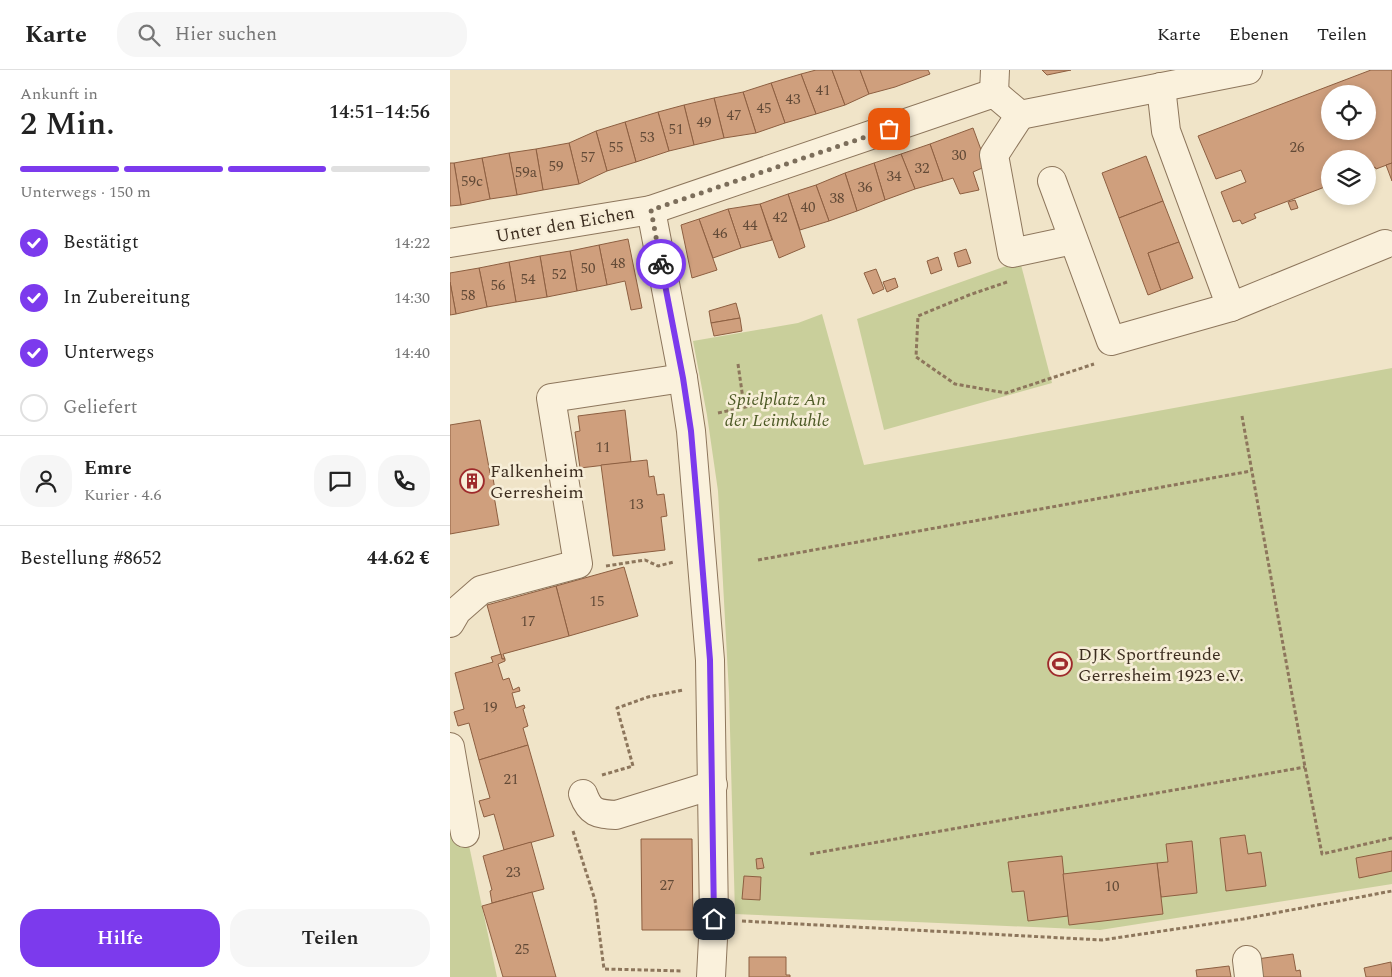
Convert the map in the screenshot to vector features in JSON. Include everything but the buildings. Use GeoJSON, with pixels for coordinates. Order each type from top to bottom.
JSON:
{"type":"FeatureCollection","features":[{"type":"Feature","properties":{"kind":"street"},"geometry":{"type":"LineString","coordinates":[[1073,240],[1012,253],[994,155],[1020,115],[1248,70]]}},
{"type":"Feature","properties":{"kind":"street","name":"Unter den Eichen"},"geometry":{"type":"LineString","coordinates":[[450,243],[651,210],[994,82],[1020,115]]}},
{"type":"Feature","properties":{"kind":"street"},"geometry":{"type":"LineString","coordinates":[[1161,87],[1166,131],[1231,307]]}},
{"type":"Feature","properties":{"kind":"street"},"geometry":{"type":"LineString","coordinates":[[1052,181],[1111,341],[1231,307],[1385,244]]}},
{"type":"Feature","properties":{"kind":"street"},"geometry":{"type":"LineString","coordinates":[[651,210],[683,378],[691,431],[710,660],[714,919],[711,977]]}},
{"type":"Feature","properties":{"kind":"street"},"geometry":{"type":"LineString","coordinates":[[450,624],[457,611],[481,590],[578,564],[551,398],[683,378]]}},
{"type":"Feature","properties":{"kind":"street"},"geometry":{"type":"LineString","coordinates":[[450,747],[465,833]]}},
{"type":"Feature","properties":{"kind":"street"},"geometry":{"type":"LineString","coordinates":[[583,794],[592,810],[601,814],[616,815],[713,785]]}},
{"type":"Feature","properties":{"kind":"path"},"geometry":{"type":"LineString","coordinates":[[1012,253],[1017,278],[918,316],[916,357],[955,384],[1006,392],[1093,365],[1111,341]]}},
{"type":"Feature","properties":{"kind":"path"},"geometry":{"type":"LineString","coordinates":[[738,364],[744,406]]}},
{"type":"Feature","properties":{"kind":"path"},"geometry":{"type":"LineString","coordinates":[[691,431],[707,416],[744,406],[773,401]]}},
{"type":"Feature","properties":{"kind":"path"},"geometry":{"type":"LineString","coordinates":[[1242,416],[1322,854],[1392,838]]}},
{"type":"Feature","properties":{"kind":"path"},"geometry":{"type":"LineString","coordinates":[[758,560],[1251,471]]}},
{"type":"Feature","properties":{"kind":"path"},"geometry":{"type":"LineString","coordinates":[[578,564],[598,567],[645,560],[658,566],[701,556]]}},
{"type":"Feature","properties":{"kind":"path"},"geometry":{"type":"LineString","coordinates":[[810,854],[1305,767]]}},
{"type":"Feature","properties":{"kind":"path"},"geometry":{"type":"LineString","coordinates":[[714,919],[1102,940],[1243,919],[1392,891]]}},
{"type":"Feature","properties":{"kind":"green space"},"geometry":{"type":"Polygon","coordinates":[[[1020,261],[1052,383],[884,430],[857,319],[1020,261]]]}},
{"type":"Feature","properties":{"kind":"green space","name":"DJK Sportfreunde Gerresheim 1923 e.V."},"geometry":{"type":"Polygon","coordinates":[[[822,314],[864,465],[1392,368],[1392,884],[1100,930],[735,914],[729,693],[718,491],[707,415],[693,341],[798,323],[822,314]]]}},
{"type":"Feature","properties":{"kind":"green space"},"geometry":{"type":"Polygon","coordinates":[[[450,756],[497,977],[450,977],[450,756]]]}},
{"type":"Feature","properties":{"kind":"way so far"},"geometry":{"type":"LineString","coordinates":[[661,264],[651,210],[889,129]]}},
{"type":"Feature","properties":{"kind":"place","name":"Falkenheim Gerresheim"},"geometry":{"type":"Point","coordinates":[472,481]}},
{"type":"Feature","properties":{"kind":"place","name":"DJK Sportfreunde Gerresheim 1923 e.V."},"geometry":{"type":"Point","coordinates":[1060,664]}},
{"type":"Feature","properties":{"kind":"route"},"geometry":{"type":"LineString","coordinates":[[661,264],[691,431],[710,660],[714,919]]}},
{"type":"Feature","properties":{"kind":"park label","name":"Spielplatz An der Leimkuhle"},"geometry":{"type":"Point","coordinates":[777,409]}}]}
